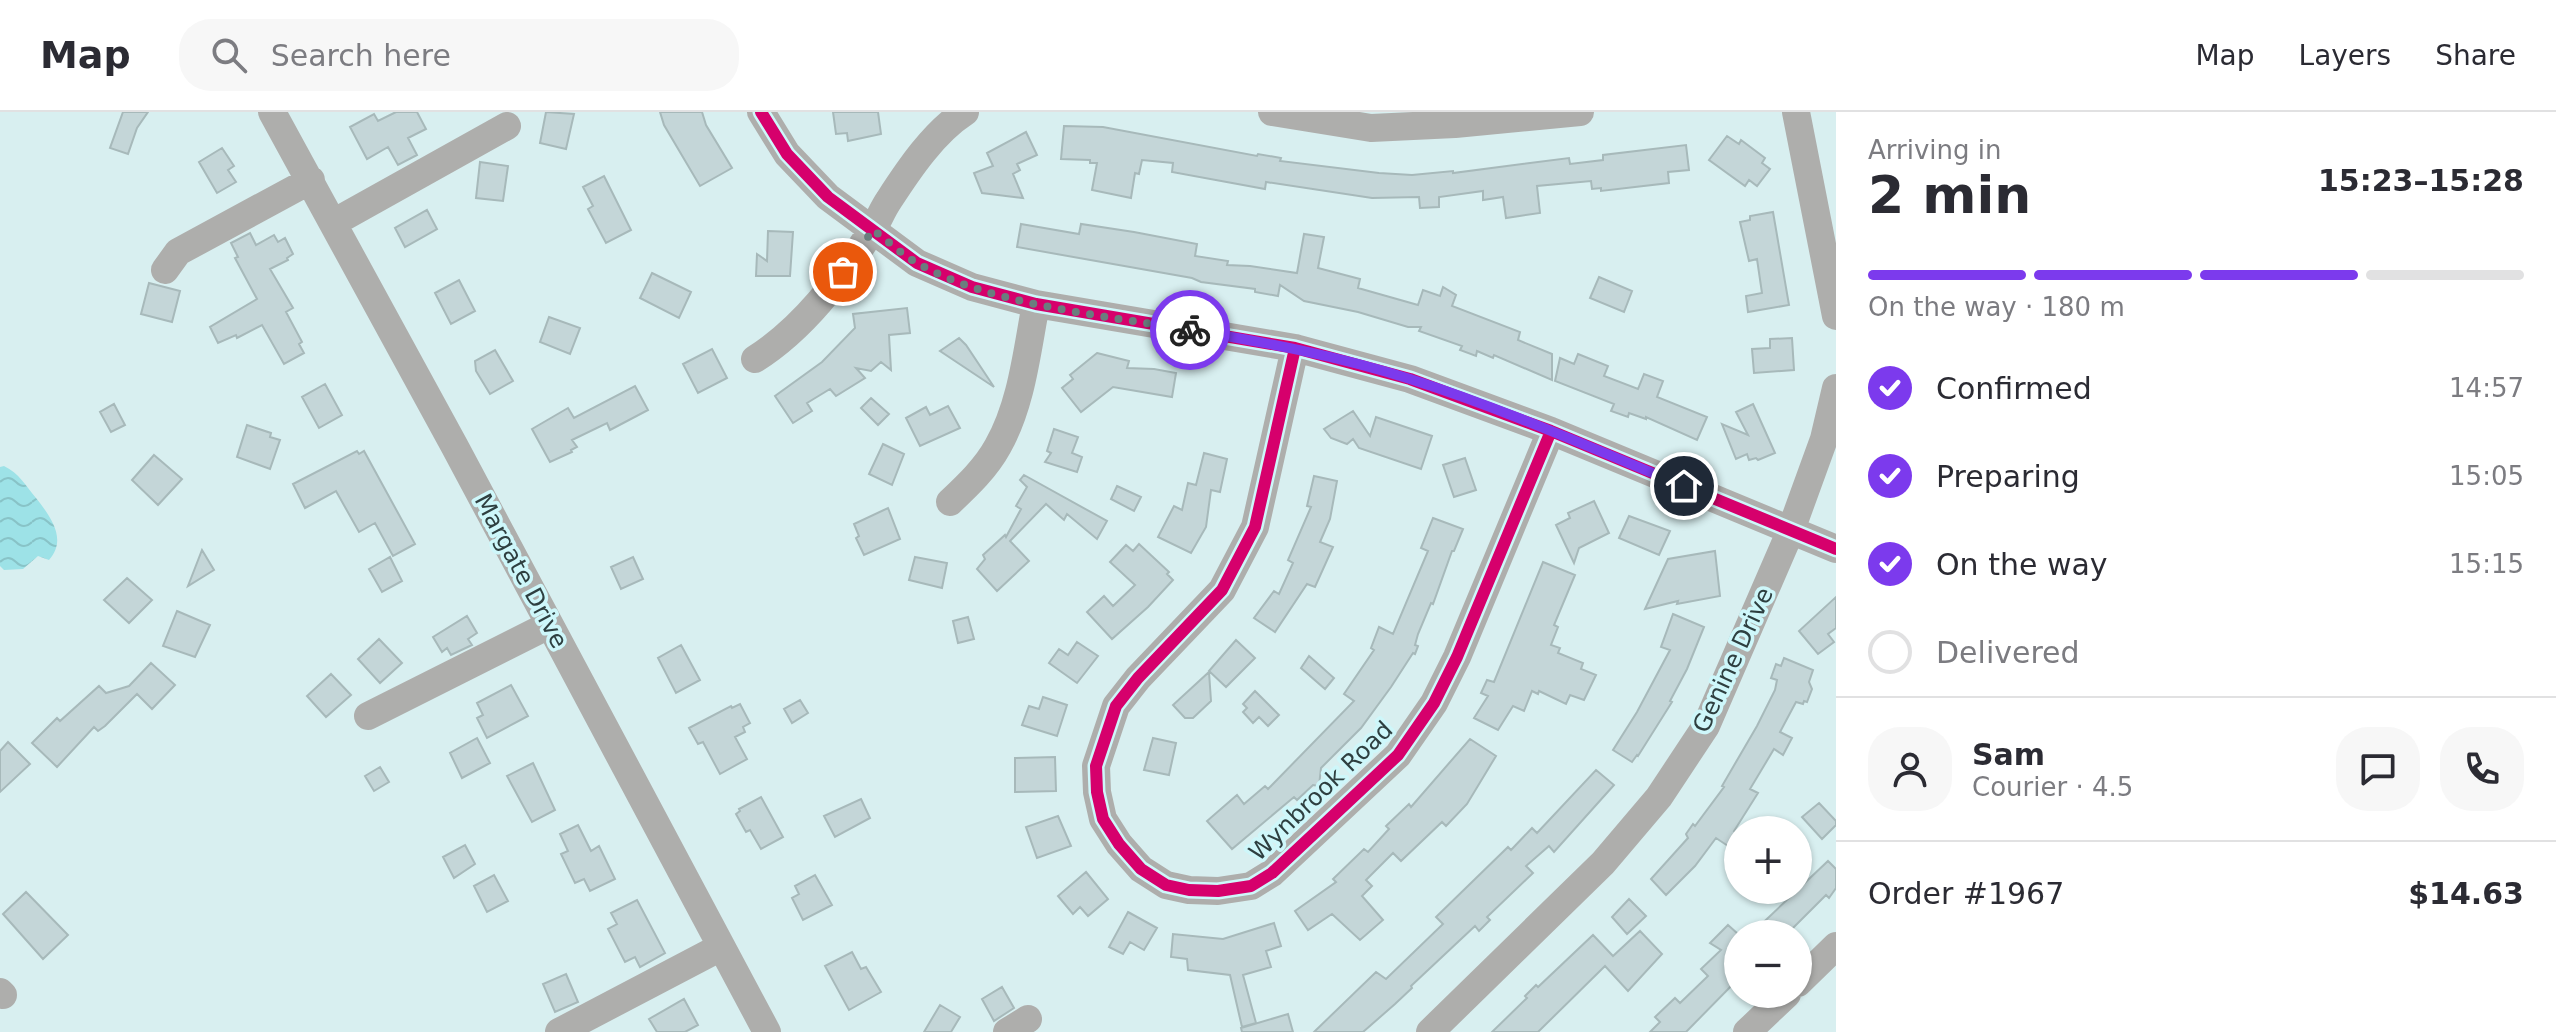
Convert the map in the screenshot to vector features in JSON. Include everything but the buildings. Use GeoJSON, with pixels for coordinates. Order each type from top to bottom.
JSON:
{"type":"FeatureCollection","features":[{"type":"Feature","properties":{"kind":"street","name":"Margate Drive"},"geometry":{"type":"LineString","coordinates":[[272,112],[767,1032]]}},
{"type":"Feature","properties":{"kind":"street"},"geometry":{"type":"LineString","coordinates":[[761,112],[787,154],[828,197],[917,263],[972,287],[1036,304],[1295,348],[1410,379],[1551,431],[1836,549]]}},
{"type":"Feature","properties":{"kind":"street"},"geometry":{"type":"LineString","coordinates":[[755,359],[777,345],[828,293],[929,145],[965,112]]}},
{"type":"Feature","properties":{"kind":"street"},"geometry":{"type":"LineString","coordinates":[[1272,112],[1371,128],[1455,124],[1580,112]]}},
{"type":"Feature","properties":{"kind":"street"},"geometry":{"type":"LineString","coordinates":[[1796,112],[1836,316]]}},
{"type":"Feature","properties":{"kind":"street"},"geometry":{"type":"LineString","coordinates":[[333,223],[507,126]]}},
{"type":"Feature","properties":{"kind":"street"},"geometry":{"type":"LineString","coordinates":[[165,270],[178,252],[311,180]]}},
{"type":"Feature","properties":{"kind":"street"},"geometry":{"type":"LineString","coordinates":[[950,502],[977,476],[998,446],[1009,421],[1036,304]]}},
{"type":"Feature","properties":{"kind":"street","name":"Wynbrook Road"},"geometry":{"type":"LineString","coordinates":[[1295,348],[1255,527],[1222,590],[1138,678],[1116,706],[1096,766],[1097,792],[1103,819],[1141,869],[1166,885],[1218,891],[1251,886],[1272,873],[1398,755],[1434,703],[1457,657],[1551,431]]}},
{"type":"Feature","properties":{"kind":"street","name":"Genine Drive"},"geometry":{"type":"LineString","coordinates":[[1430,1032],[1603,863],[1659,797],[1706,726],[1791,530],[1824,439],[1836,388]]}},
{"type":"Feature","properties":{"kind":"street"},"geometry":{"type":"LineString","coordinates":[[368,716],[549,625]]}},
{"type":"Feature","properties":{"kind":"street"},"geometry":{"type":"LineString","coordinates":[[1812,969],[1836,946]]}},
{"type":"Feature","properties":{"kind":"street"},"geometry":{"type":"LineString","coordinates":[[559,1032],[721,947]]}},
{"type":"Feature","properties":{"kind":"street"},"geometry":{"type":"LineString","coordinates":[[1747,1032],[1772,1008]]}},
{"type":"Feature","properties":{"kind":"water"},"geometry":{"type":"Polygon","coordinates":[[[4,466],[18,476],[41,505],[57,536],[57,544],[49,560],[38,556],[23,569],[4,570],[0,566],[0,467],[4,466]]]}},
{"type":"Feature","properties":{"kind":"cycle path"},"geometry":{"type":"LineString","coordinates":[[761,112],[787,154],[828,197],[917,263],[972,287],[1036,304],[1295,348],[1410,379],[1551,431],[1836,549]]}},
{"type":"Feature","properties":{"kind":"cycle path"},"geometry":{"type":"LineString","coordinates":[[1295,348],[1255,527],[1222,590],[1138,678],[1116,706],[1096,766],[1097,792],[1103,819],[1141,869],[1166,885],[1218,891],[1251,886],[1272,873],[1398,755],[1434,703],[1457,657],[1551,431]]}},
{"type":"Feature","properties":{"kind":"way so far"},"geometry":{"type":"LineString","coordinates":[[843,272],[873,230],[917,263],[972,287],[1036,304],[1190,330]]}},
{"type":"Feature","properties":{"kind":"route"},"geometry":{"type":"LineString","coordinates":[[1190,330],[1295,348],[1410,379],[1551,431],[1684,486]]}}]}
